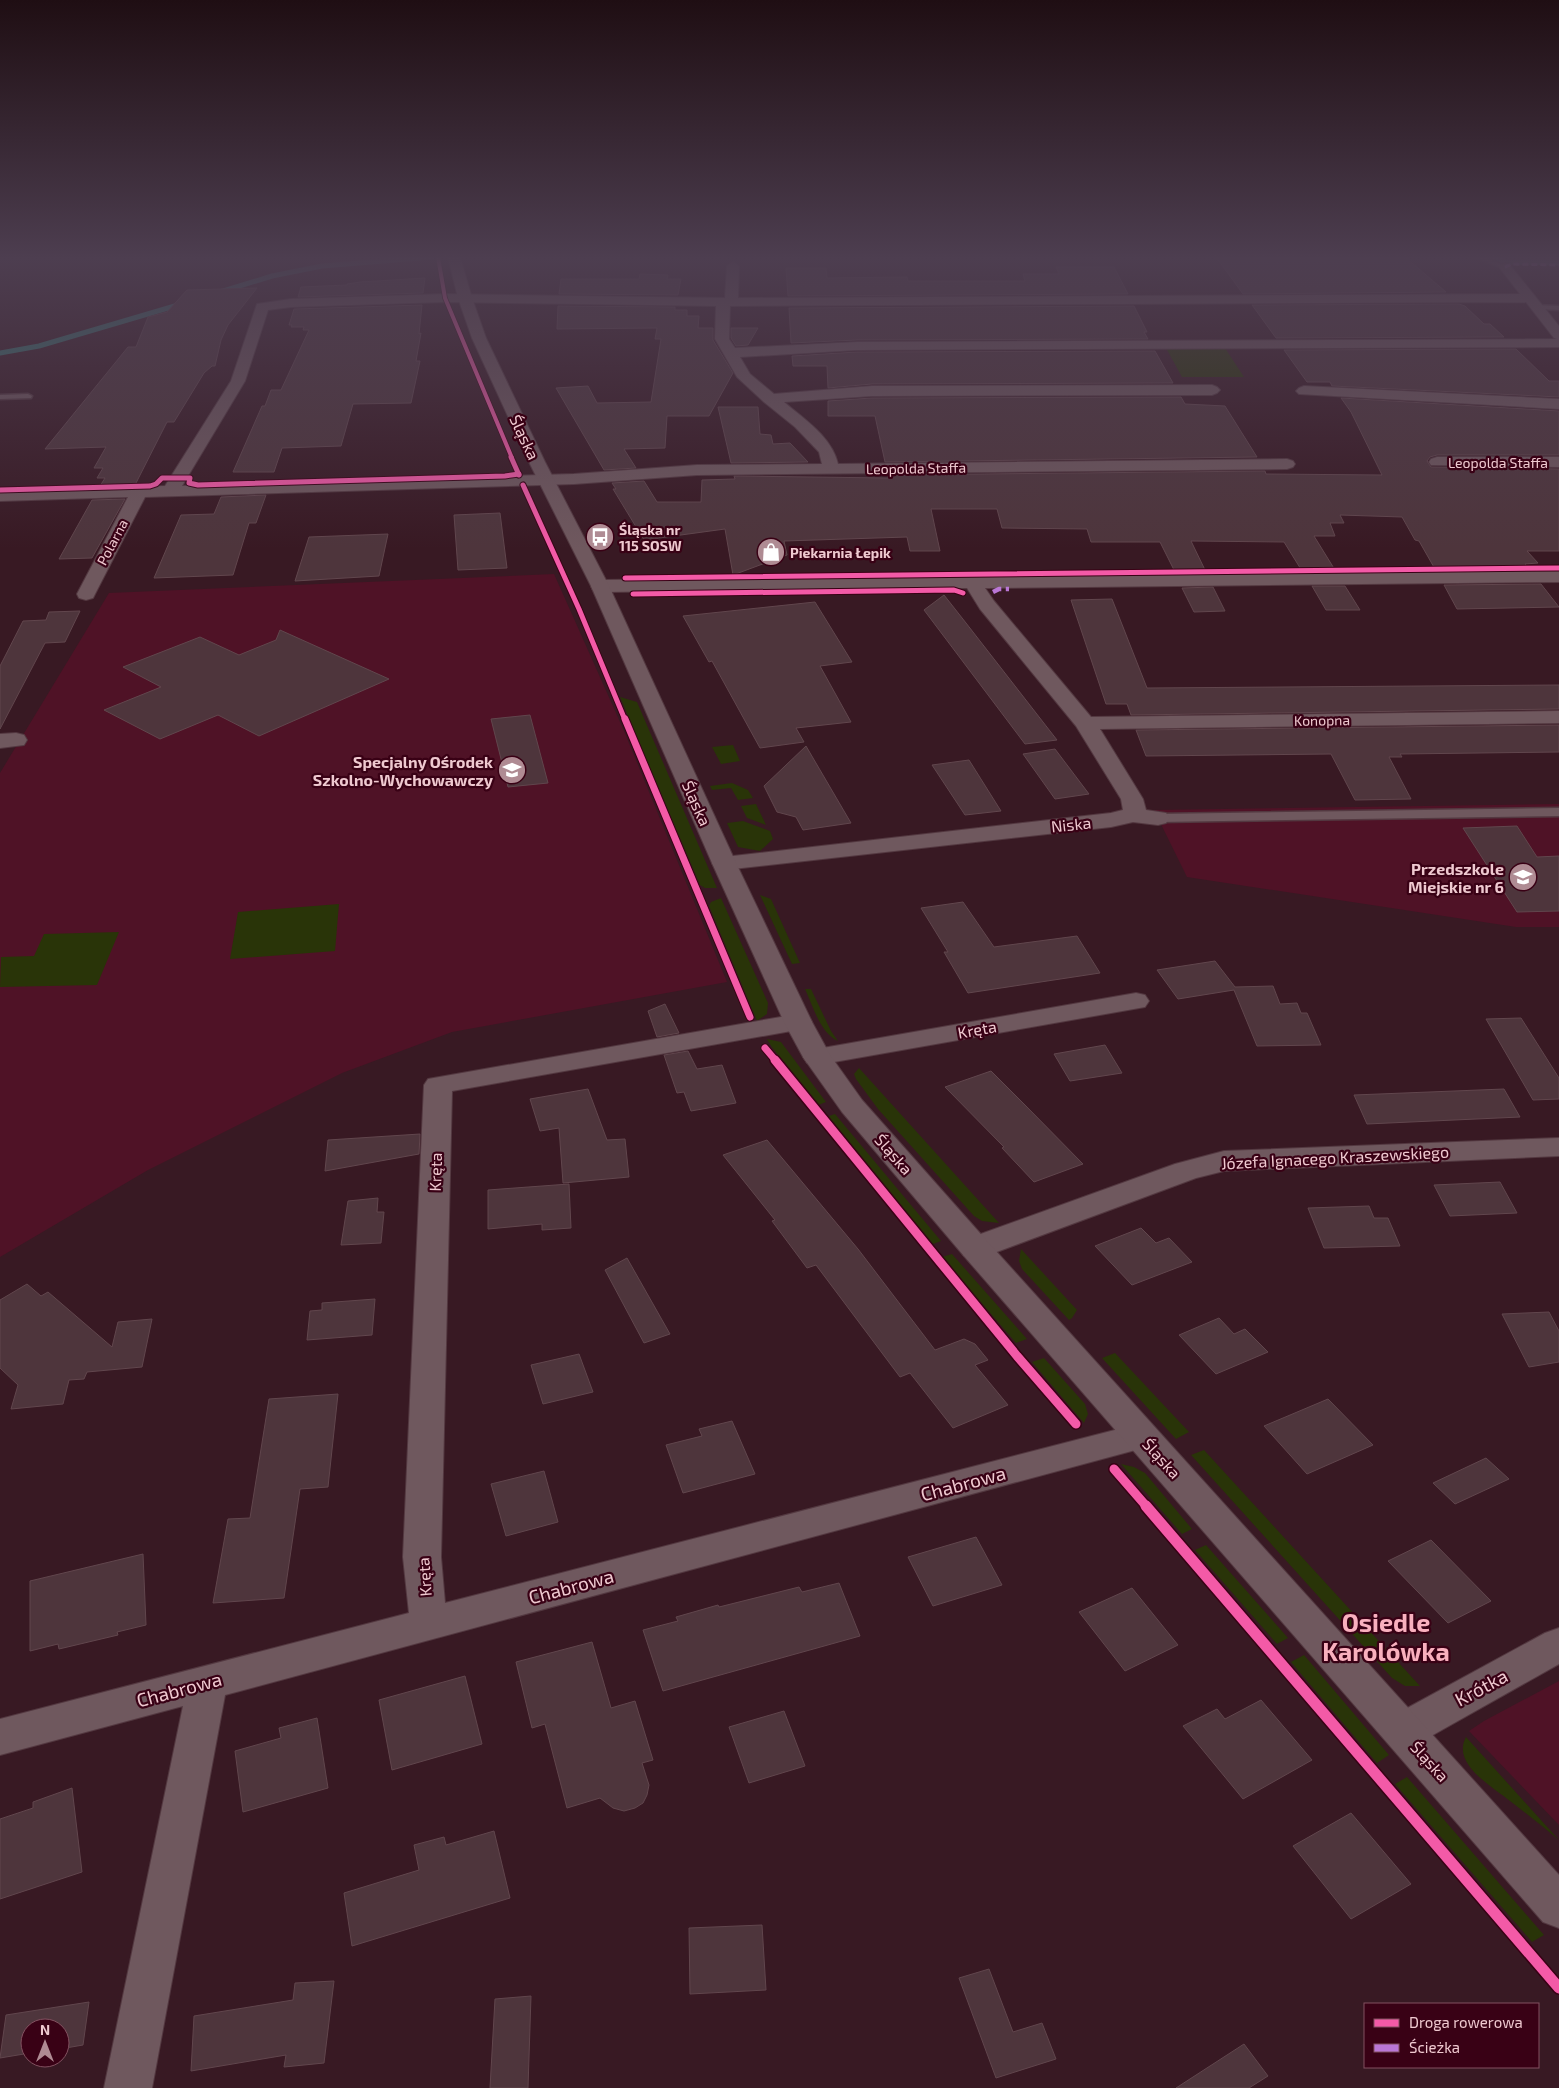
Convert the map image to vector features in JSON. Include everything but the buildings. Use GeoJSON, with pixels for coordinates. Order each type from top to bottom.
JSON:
{"type":"FeatureCollection","features":[{"type":"Feature","properties":{"kind":"street"},"geometry":{"type":"LineString","coordinates":[[170,491],[238,381],[246,354]]}},
{"type":"Feature","properties":{"kind":"street","name":"Śląska"},"geometry":{"type":"LineString","coordinates":[[488,354],[546,480],[600,586],[724,863],[798,1022],[817,1057],[852,1106],[975,1248],[1559,1907]]}},
{"type":"Feature","properties":{"kind":"street"},"geometry":{"type":"LineString","coordinates":[[732,354],[744,377],[769,400],[801,424],[827,451],[831,469]]}},
{"type":"Feature","properties":{"kind":"street"},"geometry":{"type":"LineString","coordinates":[[769,400],[872,391],[1212,390]]}},
{"type":"Feature","properties":{"kind":"street"},"geometry":{"type":"LineString","coordinates":[[1304,391],[1559,404]]}},
{"type":"Feature","properties":{"kind":"street","name":"Leopolda Staffa"},"geometry":{"type":"LineString","coordinates":[[1437,462],[1559,462]]}},
{"type":"Feature","properties":{"kind":"street","name":"Leopolda Staffa"},"geometry":{"type":"LineString","coordinates":[[0,496],[546,480],[684,471],[1287,464]]}},
{"type":"Feature","properties":{"kind":"street","name":"Polarna"},"geometry":{"type":"LineString","coordinates":[[86,594],[139,492]]}},
{"type":"Feature","properties":{"kind":"street"},"geometry":{"type":"LineString","coordinates":[[600,586],[1559,576]]}},
{"type":"Feature","properties":{"kind":"street"},"geometry":{"type":"LineString","coordinates":[[974,582],[987,605],[1085,723],[1132,799],[1135,810],[1133,815]]}},
{"type":"Feature","properties":{"kind":"street","name":"Konopna"},"geometry":{"type":"LineString","coordinates":[[1085,723],[1559,717]]}},
{"type":"Feature","properties":{"kind":"street","name":"Niska"},"geometry":{"type":"LineString","coordinates":[[724,863],[1111,820],[1133,815],[1158,818]]}},
{"type":"Feature","properties":{"kind":"street","name":"Kręta"},"geometry":{"type":"LineString","coordinates":[[817,1057],[1136,1001]]}},
{"type":"Feature","properties":{"kind":"street","name":"Kręta"},"geometry":{"type":"LineString","coordinates":[[430,1623],[424,1598],[422,1557],[438,1085],[798,1022]]}},
{"type":"Feature","properties":{"kind":"street","name":"Józefa Ignacego Kraszewskiego"},"geometry":{"type":"LineString","coordinates":[[975,1248],[1186,1171],[1224,1161],[1559,1146]]}},
{"type":"Feature","properties":{"kind":"street","name":"Chabrowa"},"geometry":{"type":"LineString","coordinates":[[0,1737],[1142,1436]]}},
{"type":"Feature","properties":{"kind":"street","name":"Krótka"},"geometry":{"type":"LineString","coordinates":[[1403,1731],[1450,1703],[1559,1645]]}},
{"type":"Feature","properties":{"kind":"street"},"geometry":{"type":"LineString","coordinates":[[128,2088],[208,1682]]}},
{"type":"Feature","properties":{"kind":"lane"},"geometry":{"type":"LineString","coordinates":[[0,397],[28,396]]}},
{"type":"Feature","properties":{"kind":"lane"},"geometry":{"type":"LineString","coordinates":[[1158,818],[1559,812]]}},
{"type":"Feature","properties":{"kind":"shaded area"},"geometry":{"type":"Polygon","coordinates":[[[554,574],[624,731],[727,982],[452,1032],[342,1073],[148,1170],[0,1257],[0,773],[109,593],[554,574]]]}},
{"type":"Feature","properties":{"kind":"shaded area"},"geometry":{"type":"Polygon","coordinates":[[[1559,804],[1559,927],[1516,927],[1187,877],[1154,810],[1559,804]]]}},
{"type":"Feature","properties":{"kind":"shaded area"},"geometry":{"type":"Polygon","coordinates":[[[1559,1681],[1559,1825],[1469,1731],[1559,1681]]]}},
{"type":"Feature","properties":{"kind":"green space"},"geometry":{"type":"Polygon","coordinates":[[[1170,354],[1229,354],[1244,377],[1182,377],[1170,354]]]}},
{"type":"Feature","properties":{"kind":"green space"},"geometry":{"type":"Polygon","coordinates":[[[620,697],[637,702],[717,888],[705,888],[700,885],[620,697]]]}},
{"type":"Feature","properties":{"kind":"green space"},"geometry":{"type":"Polygon","coordinates":[[[733,745],[740,761],[721,764],[712,747],[733,745]]]}},
{"type":"Feature","properties":{"kind":"green space"},"geometry":{"type":"Polygon","coordinates":[[[732,783],[748,790],[753,798],[738,800],[731,788],[712,790],[710,786],[732,783]]]}},
{"type":"Feature","properties":{"kind":"green space"},"geometry":{"type":"Polygon","coordinates":[[[756,804],[766,825],[747,818],[741,806],[756,804]]]}},
{"type":"Feature","properties":{"kind":"green space"},"geometry":{"type":"Polygon","coordinates":[[[743,821],[770,831],[773,839],[760,851],[738,847],[727,823],[743,821]]]}},
{"type":"Feature","properties":{"kind":"green space"},"geometry":{"type":"Polygon","coordinates":[[[760,895],[771,899],[800,963],[792,964],[760,895]]]}},
{"type":"Feature","properties":{"kind":"green space"},"geometry":{"type":"Polygon","coordinates":[[[721,898],[768,1003],[767,1014],[757,1021],[709,906],[711,902],[721,898]]]}},
{"type":"Feature","properties":{"kind":"green space"},"geometry":{"type":"Polygon","coordinates":[[[339,904],[335,951],[230,959],[238,912],[339,904]]]}},
{"type":"Feature","properties":{"kind":"green space"},"geometry":{"type":"Polygon","coordinates":[[[119,932],[97,985],[0,987],[1,957],[34,956],[44,934],[119,932]]]}},
{"type":"Feature","properties":{"kind":"green space"},"geometry":{"type":"Polygon","coordinates":[[[805,989],[811,989],[831,1031],[838,1041],[826,1032],[822,1026],[805,989]]]}},
{"type":"Feature","properties":{"kind":"green space"},"geometry":{"type":"Polygon","coordinates":[[[767,1039],[781,1042],[826,1102],[818,1105],[767,1039]]]}},
{"type":"Feature","properties":{"kind":"green space"},"geometry":{"type":"Polygon","coordinates":[[[859,1068],[999,1223],[982,1221],[974,1216],[878,1109],[856,1079],[854,1074],[859,1068]]]}},
{"type":"Feature","properties":{"kind":"green space"},"geometry":{"type":"Polygon","coordinates":[[[835,1114],[941,1241],[933,1244],[826,1117],[835,1114]]]}},
{"type":"Feature","properties":{"kind":"green space"},"geometry":{"type":"Polygon","coordinates":[[[1021,1249],[1077,1310],[1072,1318],[1069,1320],[1022,1269],[1019,1261],[1021,1249]]]}},
{"type":"Feature","properties":{"kind":"green space"},"geometry":{"type":"Polygon","coordinates":[[[952,1254],[1027,1339],[1016,1343],[942,1257],[952,1254]]]}},
{"type":"Feature","properties":{"kind":"green space"},"geometry":{"type":"Polygon","coordinates":[[[1115,1353],[1189,1432],[1176,1439],[1102,1358],[1115,1353]]]}},
{"type":"Feature","properties":{"kind":"green space"},"geometry":{"type":"Polygon","coordinates":[[[1044,1358],[1085,1404],[1088,1414],[1084,1423],[1032,1362],[1044,1358]]]}},
{"type":"Feature","properties":{"kind":"green space"},"geometry":{"type":"Polygon","coordinates":[[[1204,1450],[1420,1686],[1405,1686],[1392,1678],[1191,1455],[1204,1450]]]}},
{"type":"Feature","properties":{"kind":"green space"},"geometry":{"type":"Polygon","coordinates":[[[1121,1464],[1134,1467],[1145,1473],[1192,1529],[1182,1534],[1121,1464]]]}},
{"type":"Feature","properties":{"kind":"green space"},"geometry":{"type":"Polygon","coordinates":[[[1206,1545],[1288,1638],[1277,1644],[1195,1550],[1206,1545]]]}},
{"type":"Feature","properties":{"kind":"green space"},"geometry":{"type":"Polygon","coordinates":[[[1304,1655],[1389,1755],[1377,1763],[1291,1662],[1304,1655]]]}},
{"type":"Feature","properties":{"kind":"green space"},"geometry":{"type":"Polygon","coordinates":[[[1466,1737],[1559,1840],[1476,1774],[1464,1756],[1463,1747],[1466,1737]]]}},
{"type":"Feature","properties":{"kind":"green space"},"geometry":{"type":"Polygon","coordinates":[[[1407,1777],[1544,1935],[1532,1942],[1395,1784],[1407,1777]]]}},
{"type":"Feature","properties":{"kind":"marked path"},"geometry":{"type":"LineString","coordinates":[[993,592],[999,589],[1009,589]]}},
{"type":"Feature","properties":{"kind":"cycle path"},"geometry":{"type":"LineString","coordinates":[[469,354],[519,475]]}},
{"type":"Feature","properties":{"kind":"cycle path"},"geometry":{"type":"LineString","coordinates":[[0,490],[150,486],[156,484],[162,478],[190,478],[189,483],[198,485],[505,476],[519,474]]}},
{"type":"Feature","properties":{"kind":"cycle path"},"geometry":{"type":"LineString","coordinates":[[523,485],[579,609],[750,1017]]}},
{"type":"Feature","properties":{"kind":"cycle path"},"geometry":{"type":"LineString","coordinates":[[625,578],[1559,568]]}},
{"type":"Feature","properties":{"kind":"cycle path"},"geometry":{"type":"LineString","coordinates":[[633,594],[954,590],[963,593]]}},
{"type":"Feature","properties":{"kind":"cycle path"},"geometry":{"type":"LineString","coordinates":[[765,1048],[1017,1356],[1076,1424]]}},
{"type":"Feature","properties":{"kind":"cycle path"},"geometry":{"type":"LineString","coordinates":[[1114,1469],[1559,1988]]}},
{"type":"Feature","properties":{"kind":"place","name":"Śląska nr 115 SOSW"},"geometry":{"type":"Point","coordinates":[600,537]}},
{"type":"Feature","properties":{"kind":"place","name":"Piekarnia Łepik"},"geometry":{"type":"Point","coordinates":[771,552]}},
{"type":"Feature","properties":{"kind":"place","name":"Specjalny Ośrodek Szkolno-Wychowawczy"},"geometry":{"type":"Point","coordinates":[512,770]}},
{"type":"Feature","properties":{"kind":"place","name":"Przedszkole Miejskie nr 6"},"geometry":{"type":"Point","coordinates":[1523,877]}},
{"type":"Feature","properties":{"kind":"district","name":"Osiedle Karolówka"},"geometry":{"type":"Point","coordinates":[1386,1636]}}]}
